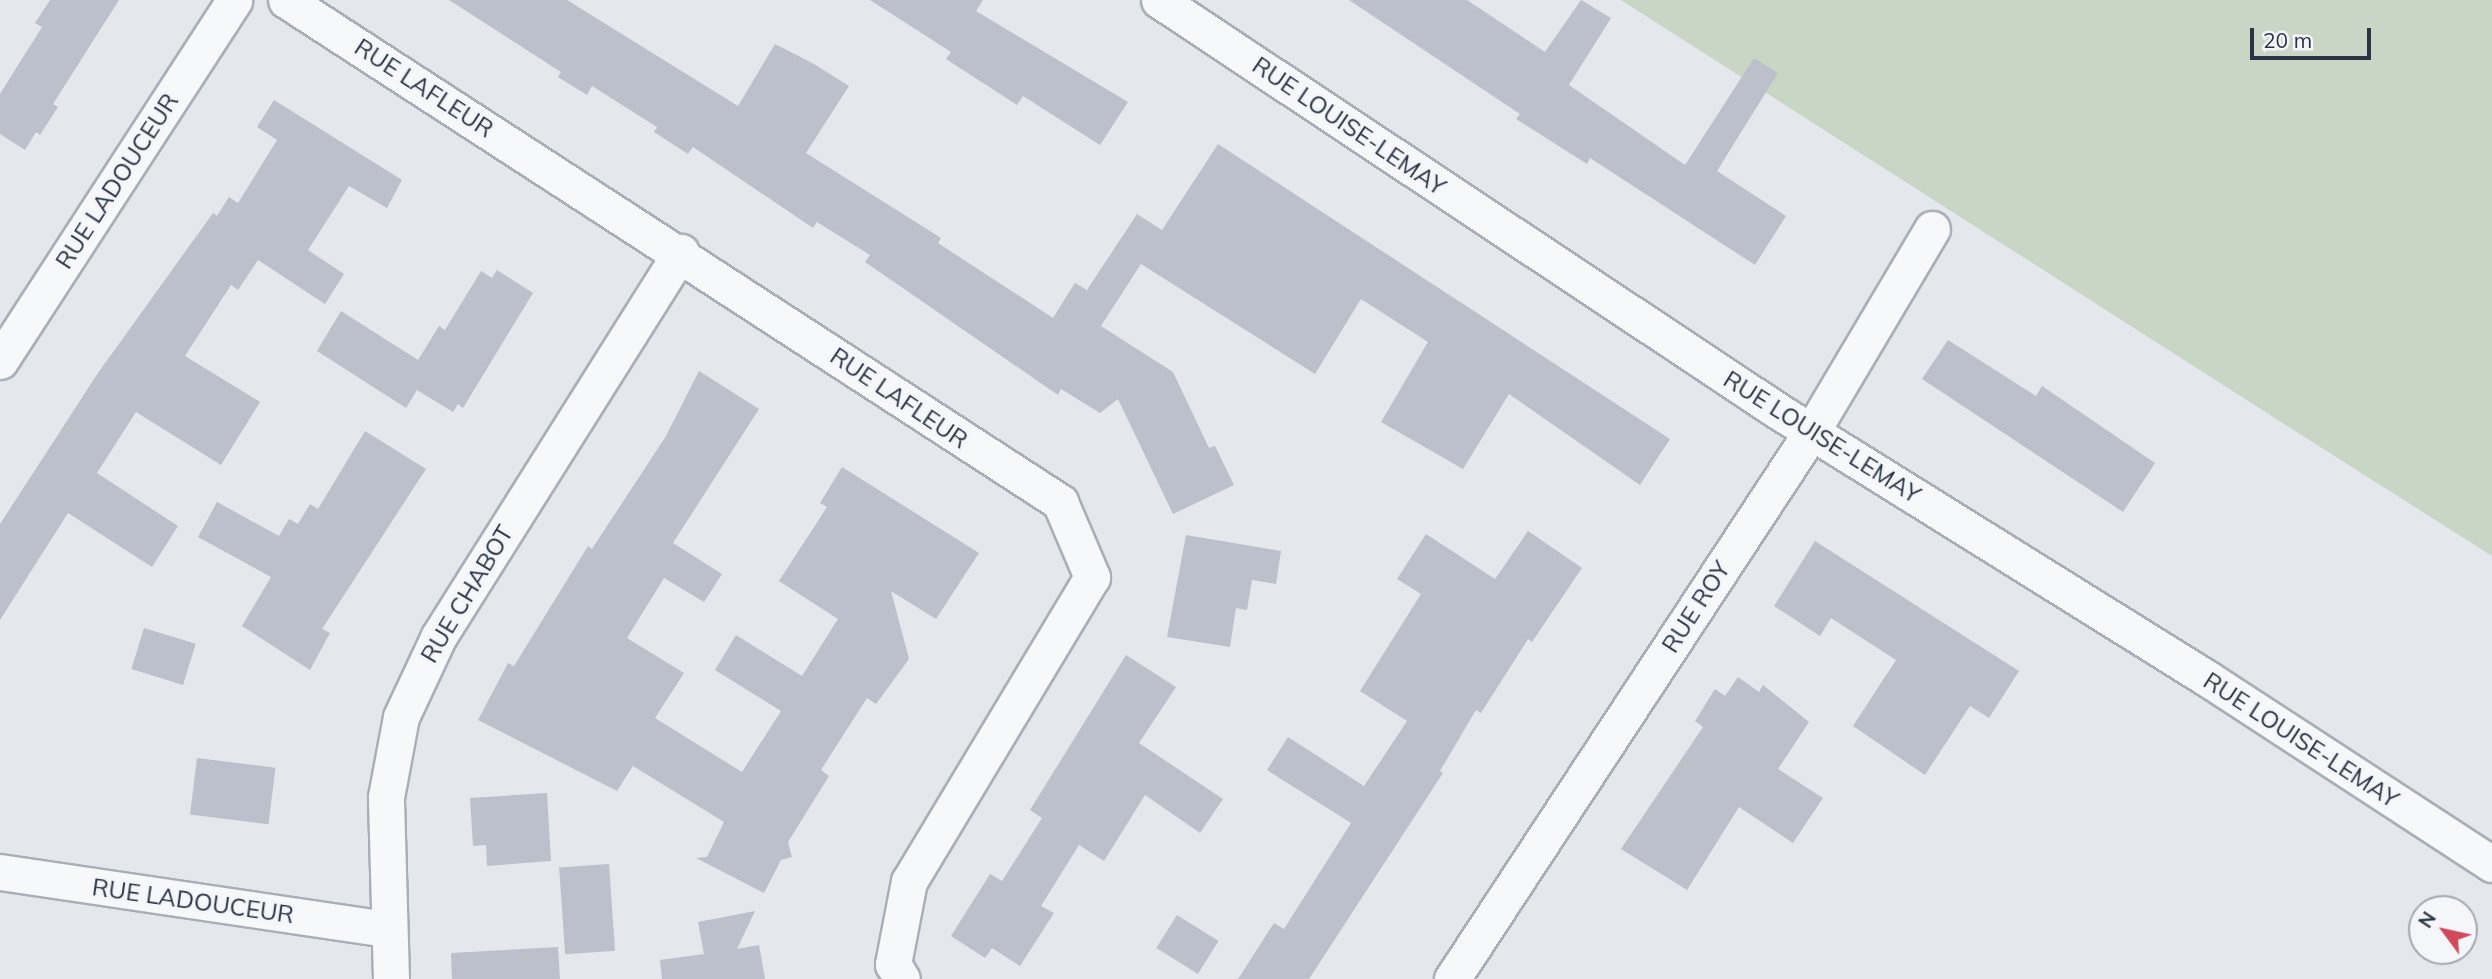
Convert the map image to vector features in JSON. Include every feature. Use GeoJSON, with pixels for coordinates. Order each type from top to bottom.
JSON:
{"type":"FeatureCollection","features":[{"type":"Feature","properties":{"kind":"street","name":"RUE LADOUCEUR"},"geometry":{"type":"LineString","coordinates":[[0,361],[234,0]]}},
{"type":"Feature","properties":{"kind":"street","name":"RUE LAFLEUR"},"geometry":{"type":"LineString","coordinates":[[286,0],[681,252],[1060,502],[1092,577],[909,881],[893,964],[902,979]]}},
{"type":"Feature","properties":{"kind":"street","name":"RUE LOUISE-LEMAY"},"geometry":{"type":"LineString","coordinates":[[1159,0],[1812,431],[2492,864]]}},
{"type":"Feature","properties":{"kind":"street","name":"RUE ROY"},"geometry":{"type":"LineString","coordinates":[[1452,979],[1812,431],[1932,229]]}},
{"type":"Feature","properties":{"kind":"street","name":"RUE CHABOT"},"geometry":{"type":"LineString","coordinates":[[391,979],[386,929],[389,773],[401,717],[439,636],[681,252]]}},
{"type":"Feature","properties":{"kind":"street","name":"RUE LADOUCEUR"},"geometry":{"type":"LineString","coordinates":[[0,872],[386,929]]}},
{"type":"Feature","properties":{"kind":"green space"},"geometry":{"type":"Polygon","coordinates":[[[1621,0],[2492,0],[2492,556],[2281,422],[1621,0]]]}},
{"type":"Feature","properties":{"kind":"building"},"geometry":{"type":"Polygon","coordinates":[[[50,0],[119,0],[53,104],[58,107],[40,135],[36,132],[25,150],[0,134],[0,94],[42,27],[35,23],[50,0]]]}},
{"type":"Feature","properties":{"kind":"building"},"geometry":{"type":"Polygon","coordinates":[[[449,0],[567,0],[738,106],[775,44],[814,64],[849,86],[806,153],[941,238],[938,243],[1053,318],[1075,283],[1087,290],[1137,214],[1162,230],[1218,144],[1670,439],[1640,485],[1509,394],[1463,469],[1381,422],[1428,342],[1361,299],[1315,374],[1141,264],[1101,326],[1173,372],[1209,448],[1215,446],[1234,485],[1173,514],[1118,399],[1100,413],[1061,389],[1058,395],[865,262],[870,255],[817,222],[813,228],[693,147],[688,154],[654,132],[657,127],[592,86],[587,95],[558,77],[561,72],[449,0]]]}},
{"type":"Feature","properties":{"kind":"building"},"geometry":{"type":"Polygon","coordinates":[[[870,0],[983,0],[976,11],[1128,102],[1100,145],[1023,96],[1017,105],[946,59],[951,52],[870,0]]]}},
{"type":"Feature","properties":{"kind":"building"},"geometry":{"type":"Polygon","coordinates":[[[1349,0],[1467,0],[1545,52],[1581,0],[1611,18],[1569,85],[1685,165],[1754,58],[1778,73],[1717,171],[1786,216],[1755,265],[1590,158],[1587,164],[1516,119],[1520,114],[1349,0]]]}},
{"type":"Feature","properties":{"kind":"building"},"geometry":{"type":"Polygon","coordinates":[[[274,100],[402,180],[387,208],[349,186],[308,250],[344,274],[325,304],[258,260],[238,290],[231,285],[185,356],[260,402],[221,465],[136,412],[97,473],[178,526],[152,567],[68,513],[0,620],[0,524],[98,373],[213,213],[217,216],[229,197],[238,203],[277,140],[257,127],[274,100]]]}},
{"type":"Feature","properties":{"kind":"building"},"geometry":{"type":"Polygon","coordinates":[[[497,270],[533,293],[463,408],[458,404],[453,412],[417,390],[406,408],[317,351],[341,311],[418,360],[439,326],[445,330],[481,271],[492,278],[497,270]]]}},
{"type":"Feature","properties":{"kind":"building"},"geometry":{"type":"Polygon","coordinates":[[[1948,340],[2036,396],[2042,386],[2155,463],[2123,512],[1922,379],[1948,340]]]}},
{"type":"Feature","properties":{"kind":"building"},"geometry":{"type":"Polygon","coordinates":[[[699,371],[759,409],[673,543],[722,574],[704,602],[664,578],[627,638],[684,673],[655,718],[742,772],[781,711],[715,670],[736,635],[802,676],[838,619],[779,581],[827,507],[820,503],[842,467],[979,553],[936,619],[891,591],[909,659],[876,704],[867,698],[821,770],[829,776],[788,842],[792,857],[781,860],[764,893],[696,858],[707,857],[724,822],[633,766],[617,791],[478,720],[508,663],[514,666],[588,546],[592,549],[666,436],[699,371]]]}},
{"type":"Feature","properties":{"kind":"building"},"geometry":{"type":"Polygon","coordinates":[[[365,431],[426,469],[322,629],[330,633],[310,670],[242,626],[271,577],[198,537],[217,502],[279,536],[289,519],[298,524],[310,504],[318,509],[365,431]]]}},
{"type":"Feature","properties":{"kind":"building"},"geometry":{"type":"Polygon","coordinates":[[[1528,531],[1582,568],[1532,642],[1528,639],[1481,713],[1476,710],[1440,771],[1443,773],[1309,979],[1238,979],[1274,923],[1284,929],[1351,823],[1267,770],[1288,737],[1364,786],[1407,721],[1360,691],[1421,594],[1397,579],[1426,534],[1495,579],[1528,531]]]}},
{"type":"Feature","properties":{"kind":"building"},"geometry":{"type":"Polygon","coordinates":[[[1186,535],[1281,551],[1276,584],[1252,580],[1247,610],[1236,608],[1230,647],[1167,637],[1186,535]]]}},
{"type":"Feature","properties":{"kind":"building"},"geometry":{"type":"Polygon","coordinates":[[[1815,541],[2019,671],[1989,718],[1970,706],[1925,775],[1853,726],[1896,660],[1831,618],[1820,636],[1774,606],[1815,541]]]}},
{"type":"Feature","properties":{"kind":"building"},"geometry":{"type":"Polygon","coordinates":[[[144,628],[196,644],[183,685],[131,669],[144,628]]]}},
{"type":"Feature","properties":{"kind":"building"},"geometry":{"type":"Polygon","coordinates":[[[1126,655],[1176,687],[1139,743],[1223,799],[1200,833],[1145,795],[1104,861],[1079,845],[1041,906],[1054,913],[1020,966],[992,948],[985,958],[951,936],[990,874],[1002,881],[1042,818],[1030,810],[1126,655]]]}},
{"type":"Feature","properties":{"kind":"building"},"geometry":{"type":"Polygon","coordinates":[[[1738,677],[1759,692],[1763,685],[1809,722],[1778,769],[1823,798],[1793,843],[1739,807],[1687,890],[1621,849],[1703,727],[1695,721],[1715,689],[1725,696],[1738,677]]]}},
{"type":"Feature","properties":{"kind":"building"},"geometry":{"type":"Polygon","coordinates":[[[197,758],[275,768],[268,824],[190,815],[197,758]]]}},
{"type":"Feature","properties":{"kind":"building"},"geometry":{"type":"Polygon","coordinates":[[[547,793],[551,861],[487,866],[486,845],[473,846],[470,798],[547,793]]]}},
{"type":"Feature","properties":{"kind":"building"},"geometry":{"type":"Polygon","coordinates":[[[609,864],[615,951],[565,954],[559,867],[609,864]]]}},
{"type":"Feature","properties":{"kind":"building"},"geometry":{"type":"Polygon","coordinates":[[[755,911],[737,949],[759,945],[765,979],[662,979],[660,960],[704,954],[698,922],[755,911]]]}},
{"type":"Feature","properties":{"kind":"building"},"geometry":{"type":"Polygon","coordinates":[[[1177,915],[1219,941],[1198,974],[1156,948],[1177,915]]]}},
{"type":"Feature","properties":{"kind":"building"},"geometry":{"type":"Polygon","coordinates":[[[558,947],[560,979],[452,979],[451,953],[558,947]]]}}]}
